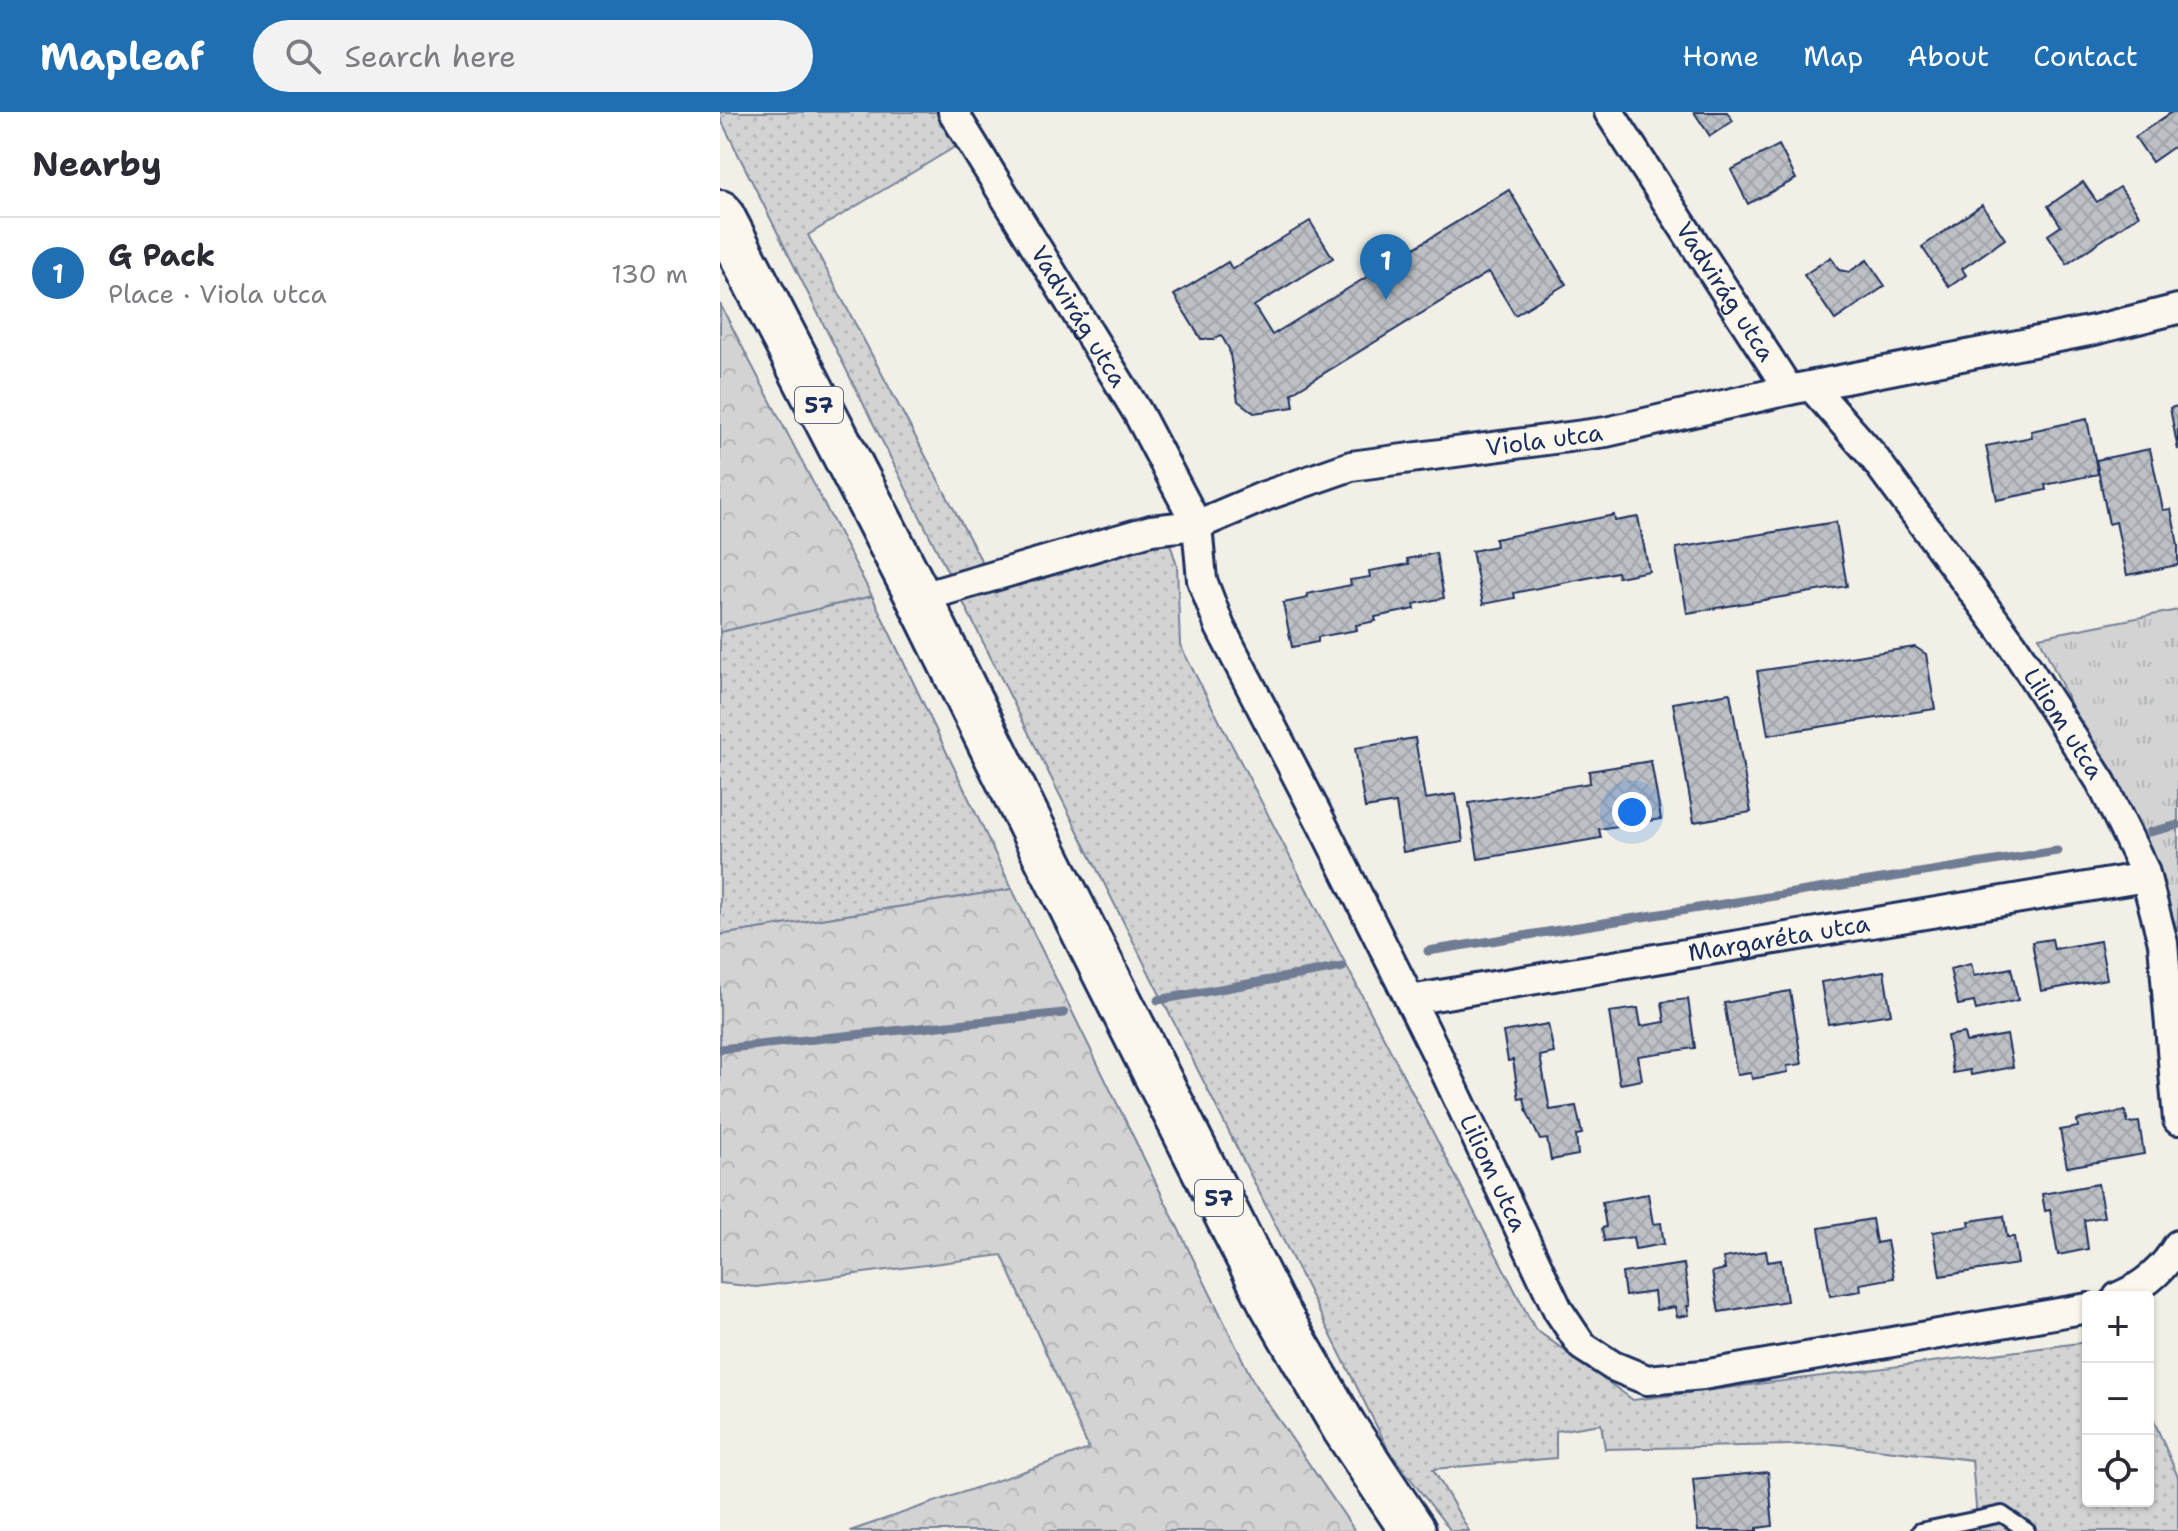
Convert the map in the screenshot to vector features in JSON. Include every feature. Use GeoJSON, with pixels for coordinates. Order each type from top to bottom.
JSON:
{"type":"FeatureCollection","features":[{"type":"Feature","properties":{"kind":"main road","name":"57"},"geometry":{"type":"LineString","coordinates":[[720,213],[919,598],[1271,1302],[1344,1427],[1413,1531]]}},
{"type":"Feature","properties":{"kind":"street","name":"Vadvirág utca"},"geometry":{"type":"LineString","coordinates":[[953,112],[1138,413],[1197,525]]}},
{"type":"Feature","properties":{"kind":"street","name":"Vadvirág utca"},"geometry":{"type":"LineString","coordinates":[[1609,112],[1800,388]]}},
{"type":"Feature","properties":{"kind":"street","name":"Viola utca"},"geometry":{"type":"LineString","coordinates":[[919,598],[1151,530],[1197,525],[1265,496],[1351,466],[1606,432],[1800,388],[2094,330],[2178,309]]}},
{"type":"Feature","properties":{"kind":"street","name":"Liliom utca"},"geometry":{"type":"LineString","coordinates":[[1800,388],[1872,455],[2012,644],[2101,782],[2146,877],[2163,943],[2178,1120]]}},
{"type":"Feature","properties":{"kind":"street","name":"Liliom utca"},"geometry":{"type":"LineString","coordinates":[[1197,525],[1202,580],[1220,627],[1410,1000],[1558,1310],[1582,1346],[1613,1366],[1647,1380],[1703,1375],[2082,1309]]}},
{"type":"Feature","properties":{"kind":"street","name":"Margaréta utca"},"geometry":{"type":"LineString","coordinates":[[1410,1000],[2146,877]]}},
{"type":"Feature","properties":{"kind":"street"},"geometry":{"type":"LineString","coordinates":[[2133,1291],[2169,1260],[2178,1245]]}},
{"type":"Feature","properties":{"kind":"lane"},"geometry":{"type":"LineString","coordinates":[[1920,1531],[2002,1514],[2027,1531]]}},
{"type":"Feature","properties":{"kind":"green space"},"geometry":{"type":"Polygon","coordinates":[[[720,112],[954,112],[970,138],[808,235],[990,577],[1162,517],[1177,566],[1180,645],[1535,1329],[1633,1400],[2082,1343],[2082,1507],[2154,1507],[2154,1421],[2178,1477],[2178,1531],[1978,1531],[1972,1460],[1833,1444],[1605,1449],[1601,1424],[1556,1431],[1556,1458],[1433,1469],[1469,1531],[1451,1531],[1389,1451],[720,118],[720,112]]]}},
{"type":"Feature","properties":{"kind":"green space"},"geometry":{"type":"Polygon","coordinates":[[[720,304],[872,596],[720,632],[720,304]]]}},
{"type":"Feature","properties":{"kind":"green space"},"geometry":{"type":"Polygon","coordinates":[[[872,596],[1012,889],[720,935],[720,632],[872,596]]]}},
{"type":"Feature","properties":{"kind":"green space"},"geometry":{"type":"Polygon","coordinates":[[[2178,610],[2178,931],[2039,637],[2178,610]]]}},
{"type":"Feature","properties":{"kind":"green space"},"geometry":{"type":"Polygon","coordinates":[[[1012,889],[1255,1385],[1355,1531],[850,1531],[1089,1449],[1002,1255],[756,1287],[720,1283],[720,935],[1012,889]]]}},
{"type":"Feature","properties":{"kind":"building"},"geometry":{"type":"Polygon","coordinates":[[[1694,112],[1727,112],[1733,121],[1710,136],[1694,112]]]}},
{"type":"Feature","properties":{"kind":"building"},"geometry":{"type":"Polygon","coordinates":[[[2172,112],[2178,112],[2178,150],[2175,146],[2152,162],[2135,137],[2172,112]]]}},
{"type":"Feature","properties":{"kind":"building"},"geometry":{"type":"Polygon","coordinates":[[[1779,145],[1796,179],[1748,204],[1731,170],[1779,145]]]}},
{"type":"Feature","properties":{"kind":"building"},"geometry":{"type":"Polygon","coordinates":[[[2083,182],[2097,202],[2120,187],[2139,215],[2067,264],[2048,235],[2061,226],[2048,206],[2083,182]]]}},
{"type":"Feature","properties":{"kind":"building"},"geometry":{"type":"Polygon","coordinates":[[[1509,190],[1566,284],[1515,315],[1489,272],[1292,393],[1294,407],[1254,413],[1238,401],[1229,349],[1221,335],[1214,339],[1201,339],[1174,295],[1228,262],[1232,269],[1310,221],[1333,258],[1254,306],[1272,335],[1509,190]]]}},
{"type":"Feature","properties":{"kind":"building"},"geometry":{"type":"Polygon","coordinates":[[[1982,205],[2005,239],[1962,269],[1966,275],[1949,287],[1922,247],[1982,205]]]}},
{"type":"Feature","properties":{"kind":"building"},"geometry":{"type":"Polygon","coordinates":[[[1831,257],[1839,270],[1849,272],[1867,260],[1885,286],[1835,320],[1804,275],[1831,257]]]}},
{"type":"Feature","properties":{"kind":"building"},"geometry":{"type":"Polygon","coordinates":[[[2178,406],[2178,450],[2170,408],[2178,406]]]}},
{"type":"Feature","properties":{"kind":"building"},"geometry":{"type":"Polygon","coordinates":[[[2087,419],[2098,474],[2045,485],[2046,490],[1997,500],[1986,446],[2032,437],[2031,431],[2087,419]]]}},
{"type":"Feature","properties":{"kind":"building"},"geometry":{"type":"Polygon","coordinates":[[[2150,449],[2163,510],[2171,509],[2178,545],[2178,565],[2127,575],[2116,522],[2109,524],[2096,460],[2150,449]]]}},
{"type":"Feature","properties":{"kind":"building"},"geometry":{"type":"Polygon","coordinates":[[[1614,515],[1615,521],[1638,517],[1649,571],[1618,577],[1617,572],[1514,593],[1515,598],[1483,604],[1472,551],[1496,546],[1495,539],[1614,515]]]}},
{"type":"Feature","properties":{"kind":"building"},"geometry":{"type":"Polygon","coordinates":[[[1836,522],[1847,586],[1687,613],[1676,548],[1836,522]]]}},
{"type":"Feature","properties":{"kind":"building"},"geometry":{"type":"Polygon","coordinates":[[[1436,553],[1444,598],[1414,604],[1415,609],[1375,617],[1376,621],[1356,625],[1357,630],[1318,637],[1318,642],[1292,647],[1283,603],[1308,598],[1307,594],[1351,585],[1350,580],[1370,577],[1369,571],[1409,564],[1407,559],[1436,553]]]}},
{"type":"Feature","properties":{"kind":"building"},"geometry":{"type":"Polygon","coordinates":[[[1915,647],[1926,654],[1935,709],[1768,735],[1757,671],[1915,647]]]}},
{"type":"Feature","properties":{"kind":"building"},"geometry":{"type":"Polygon","coordinates":[[[1730,693],[1751,812],[1694,822],[1673,703],[1730,693]]]}},
{"type":"Feature","properties":{"kind":"building"},"geometry":{"type":"Polygon","coordinates":[[[1415,738],[1425,799],[1456,794],[1463,842],[1403,852],[1396,803],[1365,808],[1355,748],[1415,738]]]}},
{"type":"Feature","properties":{"kind":"building"},"geometry":{"type":"Polygon","coordinates":[[[1651,761],[1661,819],[1599,829],[1601,838],[1478,859],[1469,803],[1590,783],[1589,771],[1651,761]]]}},
{"type":"Feature","properties":{"kind":"building"},"geometry":{"type":"Polygon","coordinates":[[[2052,939],[2054,949],[2100,941],[2107,979],[2041,991],[2032,942],[2052,939]]]}},
{"type":"Feature","properties":{"kind":"building"},"geometry":{"type":"Polygon","coordinates":[[[1971,964],[1974,976],[2011,968],[2018,1000],[1976,1010],[1974,1002],[1958,1005],[1950,969],[1971,964]]]}},
{"type":"Feature","properties":{"kind":"building"},"geometry":{"type":"Polygon","coordinates":[[[1884,971],[1891,1014],[1828,1024],[1821,982],[1884,971]]]}},
{"type":"Feature","properties":{"kind":"building"},"geometry":{"type":"Polygon","coordinates":[[[1790,991],[1802,1064],[1787,1066],[1788,1072],[1752,1079],[1751,1073],[1737,1075],[1724,1003],[1790,991]]]}},
{"type":"Feature","properties":{"kind":"building"},"geometry":{"type":"Polygon","coordinates":[[[1688,999],[1695,1048],[1638,1056],[1642,1080],[1620,1084],[1609,1012],[1638,1008],[1641,1026],[1665,1022],[1662,1002],[1688,999]]]}},
{"type":"Feature","properties":{"kind":"building"},"geometry":{"type":"Polygon","coordinates":[[[1548,1024],[1554,1053],[1540,1056],[1550,1110],[1576,1106],[1582,1134],[1576,1135],[1578,1155],[1551,1160],[1547,1139],[1540,1140],[1524,1098],[1519,1099],[1513,1060],[1508,1061],[1503,1032],[1548,1024]]]}},
{"type":"Feature","properties":{"kind":"building"},"geometry":{"type":"Polygon","coordinates":[[[1964,1033],[1966,1042],[2007,1035],[2013,1067],[1971,1075],[1970,1070],[1953,1073],[1947,1036],[1964,1033]]]}},
{"type":"Feature","properties":{"kind":"building"},"geometry":{"type":"Polygon","coordinates":[[[2125,1111],[2128,1123],[2139,1122],[2144,1154],[2067,1167],[2060,1130],[2078,1127],[2077,1120],[2125,1111]]]}},
{"type":"Feature","properties":{"kind":"building"},"geometry":{"type":"Polygon","coordinates":[[[2098,1184],[2104,1217],[2084,1220],[2088,1249],[2058,1255],[2050,1210],[2045,1211],[2042,1194],[2098,1184]]]}},
{"type":"Feature","properties":{"kind":"building"},"geometry":{"type":"Polygon","coordinates":[[[1648,1194],[1653,1224],[1661,1223],[1664,1244],[1635,1249],[1633,1237],[1604,1241],[1602,1228],[1606,1227],[1602,1202],[1648,1194]]]}},
{"type":"Feature","properties":{"kind":"building"},"geometry":{"type":"Polygon","coordinates":[[[2004,1216],[2007,1237],[2014,1237],[2018,1264],[1940,1276],[1933,1232],[1970,1226],[1969,1221],[2004,1216]]]}},
{"type":"Feature","properties":{"kind":"building"},"geometry":{"type":"Polygon","coordinates":[[[1872,1219],[1876,1243],[1887,1241],[1894,1278],[1860,1284],[1861,1291],[1830,1296],[1819,1228],[1872,1219]]]}},
{"type":"Feature","properties":{"kind":"building"},"geometry":{"type":"Polygon","coordinates":[[[1766,1251],[1768,1262],[1781,1260],[1787,1301],[1719,1312],[1712,1272],[1725,1269],[1723,1258],[1766,1251]]]}},
{"type":"Feature","properties":{"kind":"building"},"geometry":{"type":"Polygon","coordinates":[[[1684,1264],[1689,1315],[1677,1317],[1675,1307],[1656,1310],[1654,1292],[1625,1296],[1622,1273],[1684,1264]]]}},
{"type":"Feature","properties":{"kind":"building"},"geometry":{"type":"Polygon","coordinates":[[[1768,1472],[1773,1526],[1757,1528],[1757,1531],[1698,1531],[1693,1479],[1768,1472]]]}},
{"type":"Feature","properties":{"kind":"waterway"},"geometry":{"type":"LineString","coordinates":[[2150,832],[2178,825]]}},
{"type":"Feature","properties":{"kind":"waterway"},"geometry":{"type":"LineString","coordinates":[[1428,951],[2057,851]]}},
{"type":"Feature","properties":{"kind":"waterway"},"geometry":{"type":"LineString","coordinates":[[1158,1000],[1343,967]]}},
{"type":"Feature","properties":{"kind":"waterway"},"geometry":{"type":"LineString","coordinates":[[720,1049],[1064,1013]]}},
{"type":"Feature","properties":{"kind":"place","name":"G Pack"},"geometry":{"type":"Point","coordinates":[1386,300]}}]}
